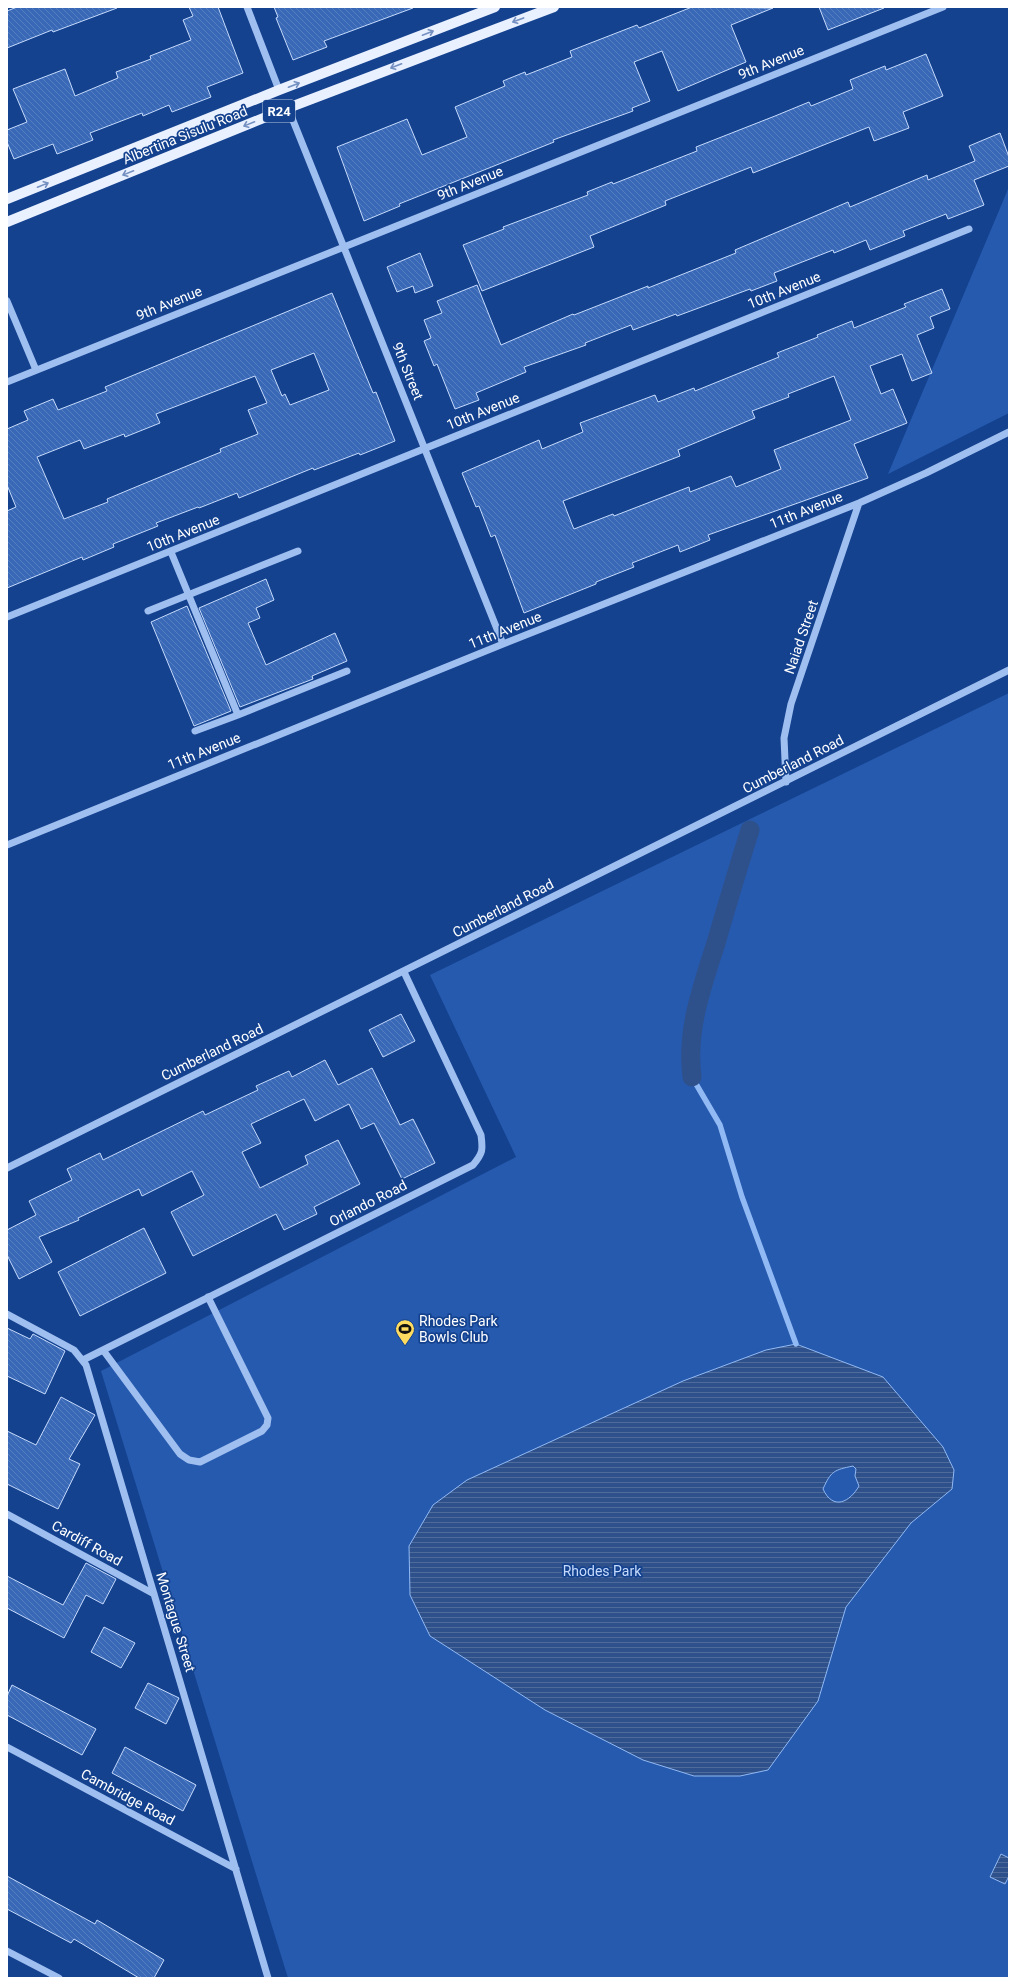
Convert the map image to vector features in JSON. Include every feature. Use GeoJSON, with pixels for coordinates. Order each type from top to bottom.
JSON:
{"type":"FeatureCollection","features":[{"type":"Feature","properties":{"kind":"main road","name":"Albertina Sisulu Road"},"geometry":{"type":"LineString","coordinates":[[7,199],[279,90],[495,7]]}},
{"type":"Feature","properties":{"kind":"main road","name":"Albertina Sisulu Road"},"geometry":{"type":"LineString","coordinates":[[7,222],[288,108],[554,7]]}},
{"type":"Feature","properties":{"kind":"street"},"geometry":{"type":"LineString","coordinates":[[247,7],[279,90]]}},
{"type":"Feature","properties":{"kind":"street","name":"9th Avenue"},"geometry":{"type":"LineString","coordinates":[[7,382],[942,7]]}},
{"type":"Feature","properties":{"kind":"street","name":"9th Street"},"geometry":{"type":"LineString","coordinates":[[288,108],[503,644]]}},
{"type":"Feature","properties":{"kind":"street","name":"10th Avenue"},"geometry":{"type":"LineString","coordinates":[[7,617],[969,229]]}},
{"type":"Feature","properties":{"kind":"street"},"geometry":{"type":"LineString","coordinates":[[7,301],[36,370]]}},
{"type":"Feature","properties":{"kind":"street","name":"11th Avenue"},"geometry":{"type":"LineString","coordinates":[[7,846],[503,644],[859,503],[926,473],[1009,432]]}},
{"type":"Feature","properties":{"kind":"street","name":"Naiad Street"},"geometry":{"type":"LineString","coordinates":[[786,782],[784,738],[791,704],[859,503]]}},
{"type":"Feature","properties":{"kind":"street"},"geometry":{"type":"LineString","coordinates":[[148,611],[298,551]]}},
{"type":"Feature","properties":{"kind":"street"},"geometry":{"type":"LineString","coordinates":[[171,552],[238,715]]}},
{"type":"Feature","properties":{"kind":"street","name":"Cumberland Road"},"geometry":{"type":"LineString","coordinates":[[7,1168],[1009,670]]}},
{"type":"Feature","properties":{"kind":"street"},"geometry":{"type":"LineString","coordinates":[[195,731],[347,671]]}},
{"type":"Feature","properties":{"kind":"street","name":"Orlando Road"},"geometry":{"type":"LineString","coordinates":[[83,1360],[473,1165],[482,1153],[481,1136],[404,972]]}},
{"type":"Feature","properties":{"kind":"street"},"geometry":{"type":"LineString","coordinates":[[102,1350],[180,1454],[189,1460],[200,1462],[262,1431],[267,1425],[268,1418],[208,1297]]}},
{"type":"Feature","properties":{"kind":"street"},"geometry":{"type":"LineString","coordinates":[[7,1314],[66,1345],[74,1350],[83,1360]]}},
{"type":"Feature","properties":{"kind":"street","name":"Montague Street"},"geometry":{"type":"LineString","coordinates":[[83,1360],[268,1978]]}},
{"type":"Feature","properties":{"kind":"street","name":"Cardiff Road"},"geometry":{"type":"LineString","coordinates":[[7,1514],[154,1594]]}},
{"type":"Feature","properties":{"kind":"street","name":"Cambridge Road"},"geometry":{"type":"LineString","coordinates":[[7,1747],[236,1869]]}},
{"type":"Feature","properties":{"kind":"street"},"geometry":{"type":"LineString","coordinates":[[7,1951],[59,1978]]}},
{"type":"Feature","properties":{"kind":"green space"},"geometry":{"type":"Polygon","coordinates":[[[1009,186],[1009,413],[888,474],[1006,194],[1009,186]]]}},
{"type":"Feature","properties":{"kind":"green space","name":"Rhodes Park"},"geometry":{"type":"Polygon","coordinates":[[[1009,693],[1009,1978],[288,1978],[101,1371],[516,1157],[430,975],[1009,693]]]}},
{"type":"Feature","properties":{"kind":"shaded area"},"geometry":{"type":"Polygon","coordinates":[[[796,1344],[883,1377],[943,1447],[954,1470],[952,1489],[911,1523],[846,1607],[818,1701],[768,1770],[740,1776],[694,1776],[643,1760],[545,1710],[430,1636],[410,1595],[409,1546],[433,1505],[467,1480],[683,1381],[766,1350],[796,1344]],[[853,1466],[834,1472],[828,1478],[823,1489],[827,1496],[836,1502],[841,1502],[851,1496],[859,1486],[855,1476],[856,1469],[853,1466]]]}},
{"type":"Feature","properties":{"kind":"shaded area"},"geometry":{"type":"Polygon","coordinates":[[[1001,1854],[1009,1858],[1009,1876],[1005,1884],[990,1877],[1001,1854]]]}},
{"type":"Feature","properties":{"kind":"building"},"geometry":{"type":"Polygon","coordinates":[[[17,7],[117,8],[53,32],[52,30],[7,48],[7,11],[17,7]]]}},
{"type":"Feature","properties":{"kind":"building"},"geometry":{"type":"Polygon","coordinates":[[[189,7],[218,7],[243,73],[207,87],[211,97],[172,112],[169,105],[143,116],[142,113],[90,133],[93,140],[57,154],[53,144],[14,159],[7,142],[7,130],[27,122],[13,89],[65,69],[75,96],[118,78],[116,72],[151,59],[150,56],[191,40],[183,20],[193,16],[189,7]]]}},
{"type":"Feature","properties":{"kind":"building"},"geometry":{"type":"Polygon","coordinates":[[[274,7],[413,8],[324,41],[327,47],[293,60],[276,18],[278,17],[274,7]]]}},
{"type":"Feature","properties":{"kind":"building"},"geometry":{"type":"Polygon","coordinates":[[[692,7],[773,8],[731,25],[746,62],[678,91],[662,51],[634,62],[650,101],[632,108],[633,111],[553,140],[554,142],[399,204],[400,206],[364,221],[337,147],[407,119],[422,155],[467,137],[455,107],[505,86],[503,81],[525,72],[526,75],[572,57],[570,51],[637,25],[639,28],[692,7]]]}},
{"type":"Feature","properties":{"kind":"building"},"geometry":{"type":"Polygon","coordinates":[[[819,7],[884,7],[884,8],[828,30],[819,7]]]}},
{"type":"Feature","properties":{"kind":"building"},"geometry":{"type":"Polygon","coordinates":[[[926,54],[943,96],[903,112],[909,128],[874,141],[869,127],[753,173],[751,167],[665,201],[666,205],[590,236],[594,247],[482,291],[463,245],[504,229],[503,227],[588,195],[587,192],[612,182],[613,184],[697,151],[696,147],[809,102],[811,106],[853,89],[850,80],[885,66],[886,70],[926,54]]]}},
{"type":"Feature","properties":{"kind":"building"},"geometry":{"type":"Polygon","coordinates":[[[1000,133],[1009,157],[1009,166],[974,180],[984,205],[948,219],[946,214],[903,231],[905,236],[870,250],[866,240],[834,253],[833,250],[774,273],[777,281],[751,291],[750,289],[677,316],[676,314],[633,330],[631,325],[585,343],[586,345],[524,367],[526,372],[476,393],[479,400],[455,409],[437,364],[434,366],[424,341],[431,338],[424,320],[442,313],[437,301],[477,285],[501,345],[573,314],[574,315],[648,286],[648,288],[736,253],[735,250],[848,202],[850,207],[927,175],[928,180],[975,161],[969,146],[1000,133]]]}},
{"type":"Feature","properties":{"kind":"building"},"geometry":{"type":"Polygon","coordinates":[[[420,253],[433,286],[415,293],[413,286],[397,292],[387,267],[420,253]]]}},
{"type":"Feature","properties":{"kind":"building"},"geometry":{"type":"Polygon","coordinates":[[[942,289],[950,309],[930,317],[934,328],[917,335],[932,373],[912,381],[902,354],[870,366],[881,394],[893,389],[907,423],[854,444],[868,478],[708,535],[710,540],[680,552],[678,545],[632,563],[634,567],[524,613],[495,535],[491,537],[479,506],[476,507],[462,473],[539,440],[542,449],[583,432],[580,423],[655,395],[658,402],[694,388],[695,391],[779,357],[777,353],[818,337],[817,335],[852,321],[854,328],[906,307],[904,304],[942,289]],[[834,376],[788,394],[789,397],[752,411],[755,418],[678,450],[680,456],[563,501],[574,529],[613,514],[614,516],[689,487],[690,492],[731,476],[736,487],[781,469],[774,450],[851,420],[834,376]]]}},
{"type":"Feature","properties":{"kind":"building"},"geometry":{"type":"Polygon","coordinates":[[[332,293],[373,393],[376,392],[395,441],[360,455],[359,453],[314,470],[313,468],[239,498],[237,493],[199,508],[198,507],[156,523],[158,526],[113,544],[114,547],[83,560],[82,557],[7,588],[7,511],[16,507],[7,485],[7,429],[28,420],[24,411],[53,399],[58,410],[107,391],[105,387],[332,293]],[[314,353],[271,370],[282,396],[285,394],[290,405],[329,390],[314,353]],[[255,376],[156,414],[160,423],[125,437],[124,434],[84,449],[80,440],[37,457],[64,519],[108,502],[107,499],[221,452],[220,449],[258,434],[248,410],[267,403],[255,376]]]}},
{"type":"Feature","properties":{"kind":"building"},"geometry":{"type":"Polygon","coordinates":[[[266,579],[274,600],[256,608],[260,618],[248,623],[266,665],[335,633],[347,661],[312,676],[313,679],[240,707],[199,608],[266,579]]]}},
{"type":"Feature","properties":{"kind":"building"},"geometry":{"type":"Polygon","coordinates":[[[187,606],[231,711],[194,726],[151,622],[187,606]]]}},
{"type":"Feature","properties":{"kind":"building"},"geometry":{"type":"Polygon","coordinates":[[[401,1014],[415,1041],[383,1057],[369,1030],[401,1014]]]}},
{"type":"Feature","properties":{"kind":"building"},"geometry":{"type":"Polygon","coordinates":[[[325,1060],[338,1085],[372,1068],[400,1125],[413,1119],[435,1163],[402,1179],[374,1123],[361,1129],[349,1104],[315,1121],[304,1099],[251,1124],[261,1143],[242,1152],[260,1188],[308,1164],[305,1156],[338,1140],[360,1184],[314,1207],[317,1214],[284,1230],[276,1214],[193,1256],[171,1212],[204,1195],[192,1171],[142,1196],[139,1189],[78,1218],[79,1220],[39,1237],[52,1262],[19,1279],[7,1255],[7,1230],[36,1215],[29,1201],[72,1180],[67,1169],[100,1153],[103,1160],[203,1111],[205,1115],[258,1090],[256,1086],[289,1071],[292,1077],[325,1060]]]}},
{"type":"Feature","properties":{"kind":"building"},"geometry":{"type":"Polygon","coordinates":[[[144,1228],[166,1273],[80,1316],[58,1272],[144,1228]]]}},
{"type":"Feature","properties":{"kind":"building"},"geometry":{"type":"Polygon","coordinates":[[[7,1328],[30,1339],[33,1334],[65,1351],[45,1394],[7,1376],[7,1328]]]}},
{"type":"Feature","properties":{"kind":"building"},"geometry":{"type":"Polygon","coordinates":[[[61,1397],[95,1415],[69,1459],[80,1464],[58,1509],[7,1484],[7,1431],[36,1445],[61,1397]]]}},
{"type":"Feature","properties":{"kind":"building"},"geometry":{"type":"Polygon","coordinates":[[[86,1563],[116,1579],[103,1604],[86,1595],[64,1638],[7,1608],[7,1576],[63,1605],[86,1563]]]}},
{"type":"Feature","properties":{"kind":"building"},"geometry":{"type":"Polygon","coordinates":[[[104,1627],[135,1643],[121,1668],[91,1652],[104,1627]]]}},
{"type":"Feature","properties":{"kind":"building"},"geometry":{"type":"Polygon","coordinates":[[[148,1683],[179,1698],[166,1724],[135,1708],[148,1683]]]}},
{"type":"Feature","properties":{"kind":"building"},"geometry":{"type":"Polygon","coordinates":[[[12,1685],[96,1729],[82,1755],[7,1715],[7,1696],[12,1685]]]}},
{"type":"Feature","properties":{"kind":"building"},"geometry":{"type":"Polygon","coordinates":[[[125,1747],[196,1785],[183,1811],[112,1773],[125,1747]]]}},
{"type":"Feature","properties":{"kind":"building"},"geometry":{"type":"Polygon","coordinates":[[[7,1876],[95,1924],[97,1920],[164,1960],[154,1978],[139,1978],[74,1939],[71,1943],[7,1909],[7,1876]]]}},
{"type":"Feature","properties":{"kind":"waterway"},"geometry":{"type":"LineString","coordinates":[[692,1077],[691,1042],[696,1009],[750,830]]}},
{"type":"Feature","properties":{"kind":"waterway"},"geometry":{"type":"LineString","coordinates":[[692,1077],[720,1125],[742,1197],[796,1344]]}},
{"type":"Feature","properties":{"kind":"place","name":"Rhodes Park Bowls Club"},"geometry":{"type":"Point","coordinates":[405,1346]}}]}
